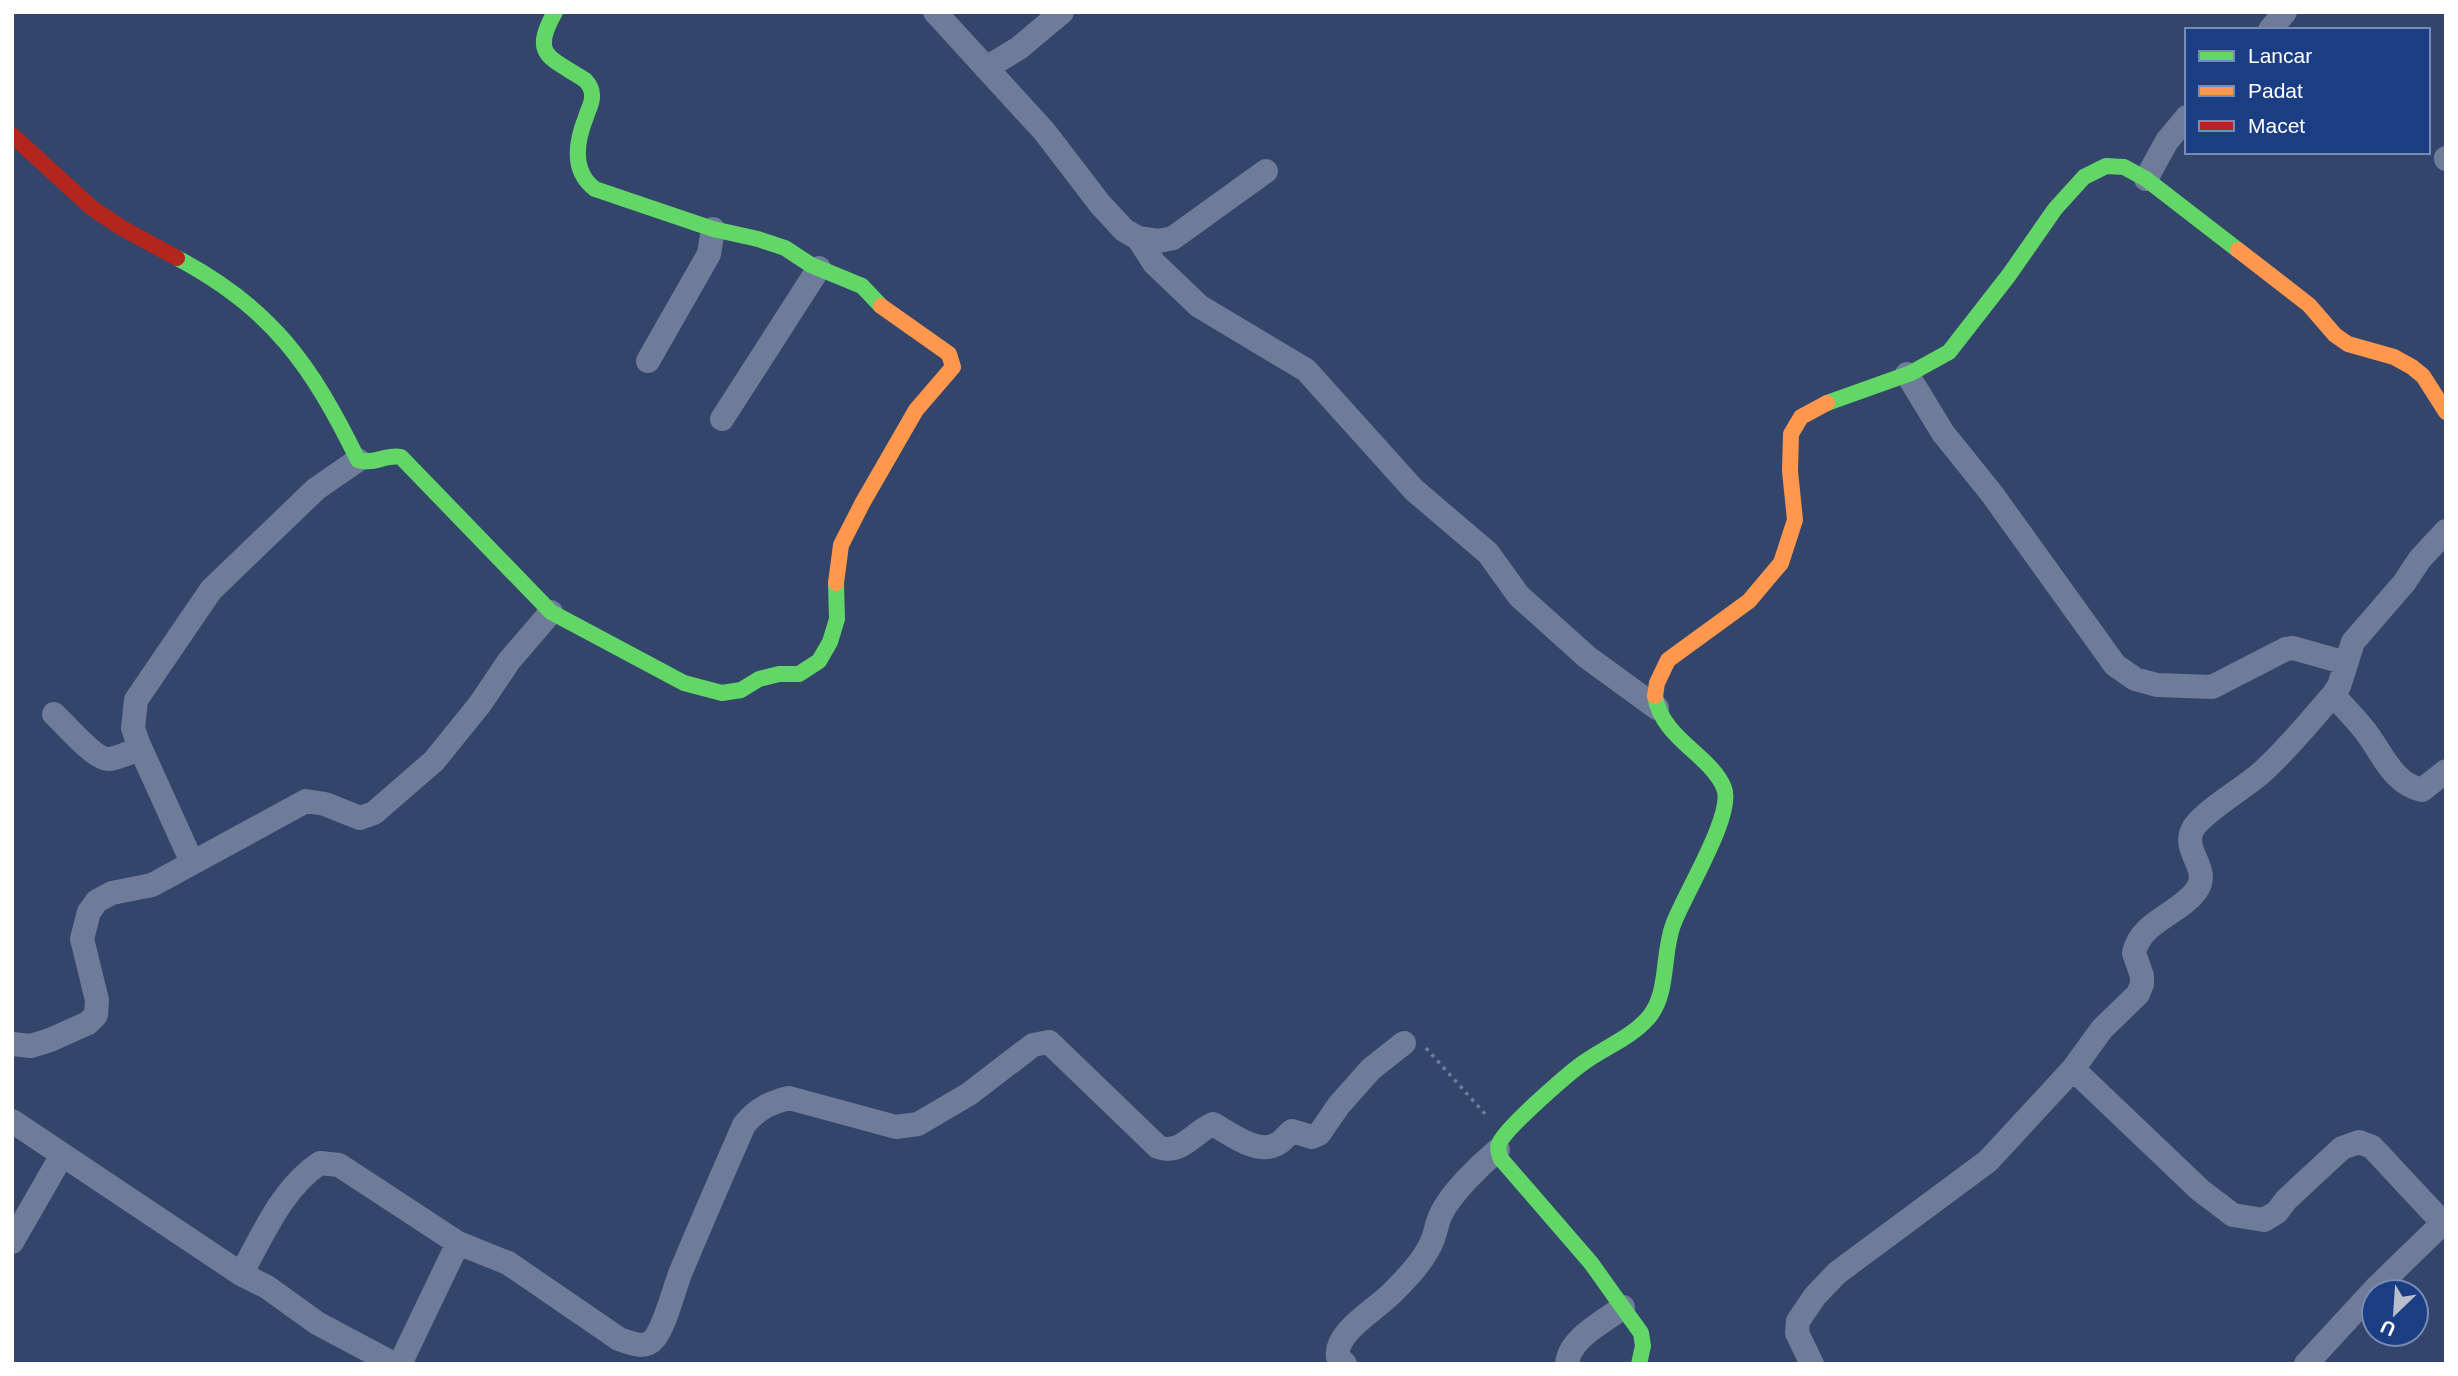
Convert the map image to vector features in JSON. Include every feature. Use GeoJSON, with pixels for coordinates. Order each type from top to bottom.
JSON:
{"type":"FeatureCollection","features":[{"type":"Feature","properties":{"kind":"street"},"geometry":{"type":"LineString","coordinates":[[12,135],[89,206],[120,227],[222,284],[252,307],[309,370],[329,402],[358,460],[369,463],[392,455],[401,457],[551,612],[684,683],[722,693],[741,690],[759,679],[779,674],[799,674],[819,661],[830,642],[837,619],[836,573],[841,545],[916,410],[953,367],[949,354],[884,310],[862,286],[819,268],[785,248],[713,229],[595,189],[583,180],[579,168],[578,136],[593,97],[590,86],[584,80],[546,54],[542,43],[544,31],[555,12]]}},
{"type":"Feature","properties":{"kind":"street"},"geometry":{"type":"LineString","coordinates":[[986,68],[1019,48],[1062,12]]}},
{"type":"Feature","properties":{"kind":"street"},"geometry":{"type":"LineString","coordinates":[[2272,28],[2285,12]]}},
{"type":"Feature","properties":{"kind":"street"},"geometry":{"type":"LineString","coordinates":[[946,16],[986,68],[1044,131],[1100,204],[1124,230],[1138,238],[1159,241],[1173,238],[1266,171]]}},
{"type":"Feature","properties":{"kind":"street"},"geometry":{"type":"LineString","coordinates":[[2146,179],[2166,141],[2185,119]]}},
{"type":"Feature","properties":{"kind":"street"},"geometry":{"type":"LineString","coordinates":[[1657,708],[1657,683],[1668,660],[1749,601],[1781,563],[1795,520],[1790,471],[1791,434],[1801,417],[1821,405],[1907,374],[1949,352],[2009,275],[2042,227],[2084,177],[2106,166],[2124,167],[2146,179],[2309,305],[2335,335],[2348,344],[2395,357],[2412,367],[2423,376],[2446,412]]}},
{"type":"Feature","properties":{"kind":"street"},"geometry":{"type":"LineString","coordinates":[[648,361],[709,254],[713,229]]}},
{"type":"Feature","properties":{"kind":"street"},"geometry":{"type":"LineString","coordinates":[[1138,238],[1154,263],[1199,306],[1306,370],[1414,490],[1488,553],[1519,596],[1587,657],[1657,708],[1679,739],[1719,777],[1726,791],[1721,820],[1672,927],[1658,1001],[1650,1016],[1634,1032],[1583,1063],[1477,1168],[1442,1212],[1430,1246],[1417,1265],[1390,1295],[1339,1342],[1338,1357],[1345,1364]]}},
{"type":"Feature","properties":{"kind":"street"},"geometry":{"type":"LineString","coordinates":[[722,419],[819,268]]}},
{"type":"Feature","properties":{"kind":"street"},"geometry":{"type":"LineString","coordinates":[[1907,374],[1944,433],[1992,494],[2115,665],[2135,679],[2157,685],[2212,687],[2286,649],[2346,663]]}},
{"type":"Feature","properties":{"kind":"street"},"geometry":{"type":"LineString","coordinates":[[192,862],[133,728],[136,700],[211,590],[316,489],[358,460]]}},
{"type":"Feature","properties":{"kind":"street"},"geometry":{"type":"LineString","coordinates":[[1811,1364],[1797,1333],[1798,1321],[1815,1296],[1837,1273],[1988,1161],[2073,1069],[2102,1029],[2137,994],[2142,984],[2142,976],[2134,953],[2141,935],[2193,895],[2201,885],[2202,870],[2189,841],[2196,824],[2261,773],[2333,695],[2353,642],[2446,531]]}},
{"type":"Feature","properties":{"kind":"street"},"geometry":{"type":"LineString","coordinates":[[12,1044],[32,1046],[50,1041],[88,1023],[96,1016],[97,1000],[82,939],[89,912],[97,901],[112,894],[152,885],[306,801],[326,804],[360,818],[374,813],[434,761],[480,704],[509,661],[551,612]]}},
{"type":"Feature","properties":{"kind":"street"},"geometry":{"type":"LineString","coordinates":[[2333,695],[2366,732],[2393,772],[2408,785],[2422,790],[2446,771]]}},
{"type":"Feature","properties":{"kind":"street"},"geometry":{"type":"LineString","coordinates":[[54,714],[99,757],[110,759],[129,751],[141,750]]}},
{"type":"Feature","properties":{"kind":"street"},"geometry":{"type":"LineString","coordinates":[[242,1274],[279,1207],[304,1175],[320,1163],[339,1165],[458,1243],[508,1263],[619,1339],[636,1345],[646,1345],[653,1341],[659,1329],[744,1125],[761,1108],[775,1102],[789,1098],[896,1127],[918,1124],[969,1094],[1033,1045],[1049,1042],[1158,1147],[1177,1148],[1213,1124],[1235,1137],[1265,1148],[1276,1145],[1292,1131],[1312,1137],[1319,1134],[1339,1105],[1371,1069],[1404,1043]]}},
{"type":"Feature","properties":{"kind":"street"},"geometry":{"type":"LineString","coordinates":[[2073,1069],[2200,1190],[2233,1215],[2264,1220],[2277,1212],[2286,1200],[2342,1148],[2365,1142],[2444,1222],[2378,1286],[2306,1364]]}},
{"type":"Feature","properties":{"kind":"street"},"geometry":{"type":"LineString","coordinates":[[12,1121],[242,1274],[267,1287],[317,1323],[394,1364]]}},
{"type":"Feature","properties":{"kind":"street"},"geometry":{"type":"LineString","coordinates":[[1501,1142],[1501,1159],[1591,1263],[1641,1333],[1643,1346],[1639,1364]]}},
{"type":"Feature","properties":{"kind":"street"},"geometry":{"type":"LineString","coordinates":[[12,1242],[62,1155]]}},
{"type":"Feature","properties":{"kind":"street"},"geometry":{"type":"LineString","coordinates":[[400,1364],[458,1243]]}},
{"type":"Feature","properties":{"kind":"street"},"geometry":{"type":"LineString","coordinates":[[1567,1364],[1574,1344],[1623,1307]]}},
{"type":"Feature","properties":{"kind":"path"},"geometry":{"type":"LineString","coordinates":[[1404,1043],[1411,1038],[1421,1043],[1501,1142]]}},
{"type":"Feature","properties":{"kind":"traffic: fast"},"geometry":{"type":"LineString","coordinates":[[555,12],[544,38],[544,47],[554,60],[585,80],[591,91],[592,100],[578,146],[579,165],[587,182],[595,189],[713,229],[785,248],[811,265],[862,286],[881,306]]}},
{"type":"Feature","properties":{"kind":"traffic: fast"},"geometry":{"type":"LineString","coordinates":[[1827,403],[1911,373],[1949,352],[2009,275],[2055,209],[2084,177],[2106,166],[2124,167],[2146,179],[2238,250]]}},
{"type":"Feature","properties":{"kind":"traffic: fast"},"geometry":{"type":"LineString","coordinates":[[177,258],[239,297],[286,342],[324,396],[358,460],[401,457],[551,612],[684,683],[722,693],[741,690],[759,679],[779,674],[799,674],[819,661],[830,642],[837,619],[836,583]]}},
{"type":"Feature","properties":{"kind":"traffic: fast"},"geometry":{"type":"LineString","coordinates":[[1639,1364],[1643,1346],[1641,1333],[1591,1263],[1501,1159],[1498,1148],[1512,1127],[1564,1078],[1642,1024],[1660,997],[1673,925],[1715,835],[1725,800],[1724,788],[1718,776],[1667,724],[1659,711],[1655,696]]}},
{"type":"Feature","properties":{"kind":"traffic: slow"},"geometry":{"type":"LineString","coordinates":[[2238,250],[2309,305],[2335,335],[2348,344],[2394,357],[2412,367],[2423,376],[2446,412]]}},
{"type":"Feature","properties":{"kind":"traffic: slow"},"geometry":{"type":"LineString","coordinates":[[836,583],[841,545],[863,502],[916,410],[953,367],[949,354],[881,306]]}},
{"type":"Feature","properties":{"kind":"traffic: slow"},"geometry":{"type":"LineString","coordinates":[[1655,696],[1657,683],[1668,660],[1749,601],[1781,563],[1795,520],[1790,471],[1791,434],[1801,417],[1827,403]]}},
{"type":"Feature","properties":{"kind":"traffic: jam"},"geometry":{"type":"LineString","coordinates":[[12,135],[92,208],[177,258]]}}]}
